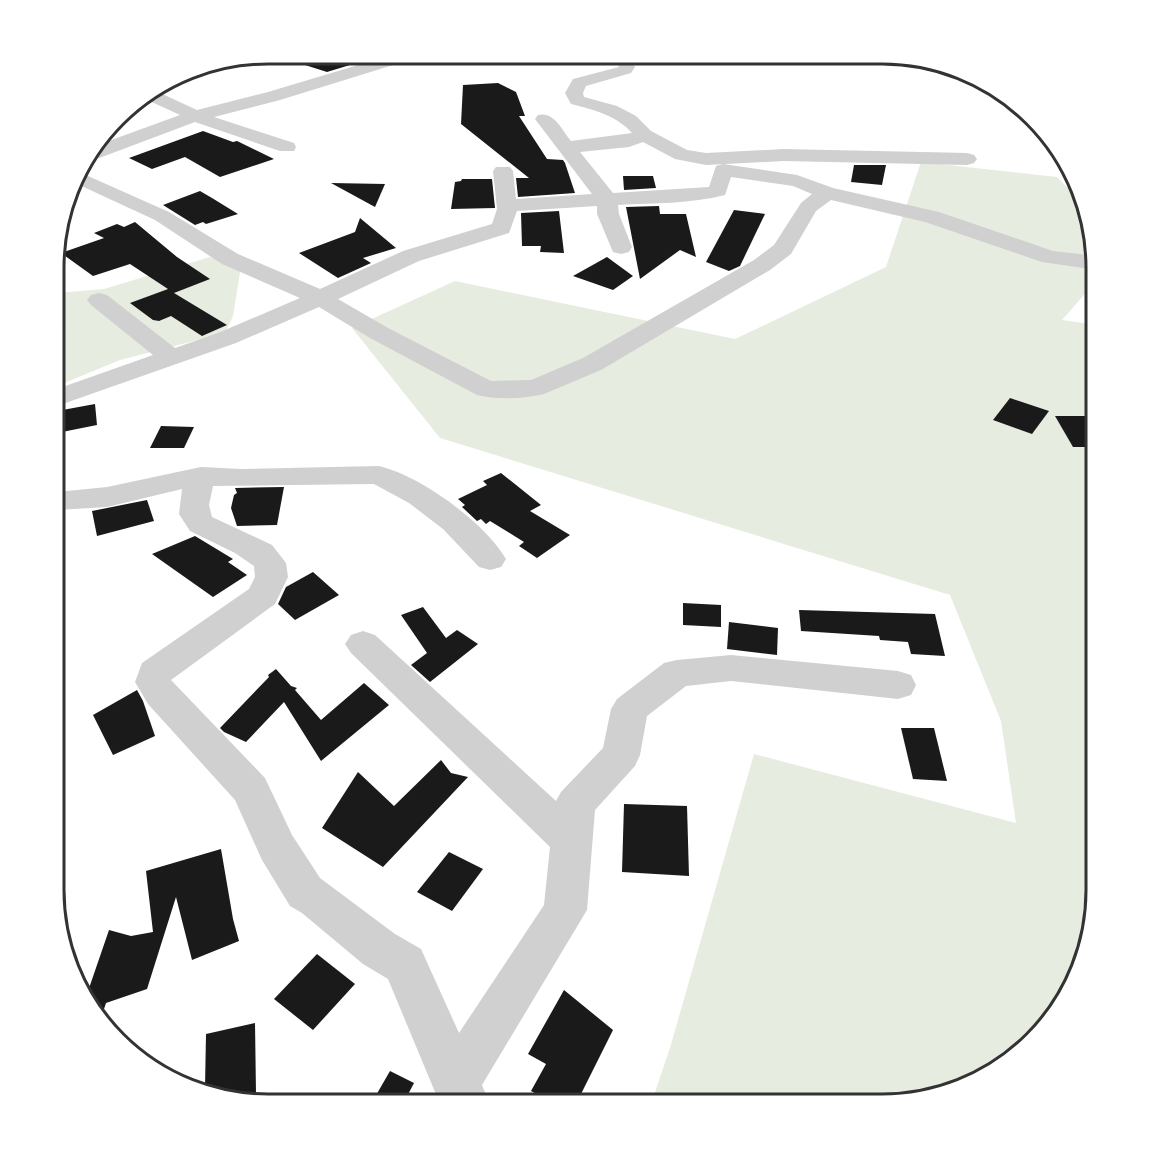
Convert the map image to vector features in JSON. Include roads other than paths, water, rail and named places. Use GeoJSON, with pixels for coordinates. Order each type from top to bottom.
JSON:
{"type":"FeatureCollection","features":[{"type":"Feature","properties":{"kind":"street"},"geometry":{"type":"LineString","coordinates":[[103,150],[195,116],[274,96],[380,64]]}},
{"type":"Feature","properties":{"kind":"street"},"geometry":{"type":"LineString","coordinates":[[625,64],[626,70],[579,83],[574,93],[577,100],[611,110],[630,120],[644,135],[682,155],[706,159],[784,155],[968,159]]}},
{"type":"Feature","properties":{"kind":"street"},"geometry":{"type":"LineString","coordinates":[[157,98],[195,116],[287,147]]}},
{"type":"Feature","properties":{"kind":"street"},"geometry":{"type":"LineString","coordinates":[[544,119],[607,199],[608,214],[621,247]]}},
{"type":"Feature","properties":{"kind":"street"},"geometry":{"type":"LineString","coordinates":[[568,147],[629,141],[644,135]]}},
{"type":"Feature","properties":{"kind":"street"},"geometry":{"type":"LineString","coordinates":[[507,207],[700,195],[718,191],[723,170],[797,181],[827,193],[931,217],[973,233],[1050,256],[1086,261]]}},
{"type":"Feature","properties":{"kind":"street"},"geometry":{"type":"LineString","coordinates":[[64,395],[227,338],[411,256],[501,228],[507,207],[503,171]]}},
{"type":"Feature","properties":{"kind":"street"},"geometry":{"type":"LineString","coordinates":[[85,181],[162,216],[230,259],[320,298],[379,333],[486,388],[535,388],[592,364],[726,284],[762,266],[783,249],[808,207],[827,193]]}},
{"type":"Feature","properties":{"kind":"street"},"geometry":{"type":"LineString","coordinates":[[99,300],[172,358]]}},
{"type":"Feature","properties":{"kind":"street"},"geometry":{"type":"LineString","coordinates":[[64,500],[106,497],[201,477],[379,475],[429,502],[454,522],[490,559]]}},
{"type":"Feature","properties":{"kind":"street"},"geometry":{"type":"LineString","coordinates":[[201,477],[194,509],[195,516],[204,526],[257,551],[267,559],[272,568],[272,582],[263,596],[155,672],[153,682],[161,694],[251,790],[277,847],[305,892],[379,949],[405,964],[461,1093]]}},
{"type":"Feature","properties":{"kind":"street"},"geometry":{"type":"LineString","coordinates":[[363,645],[572,841]]}},
{"type":"Feature","properties":{"kind":"street"},"geometry":{"type":"LineString","coordinates":[[461,1093],[565,910],[575,804],[621,755],[630,709],[677,673],[731,668],[898,685]]}}]}
